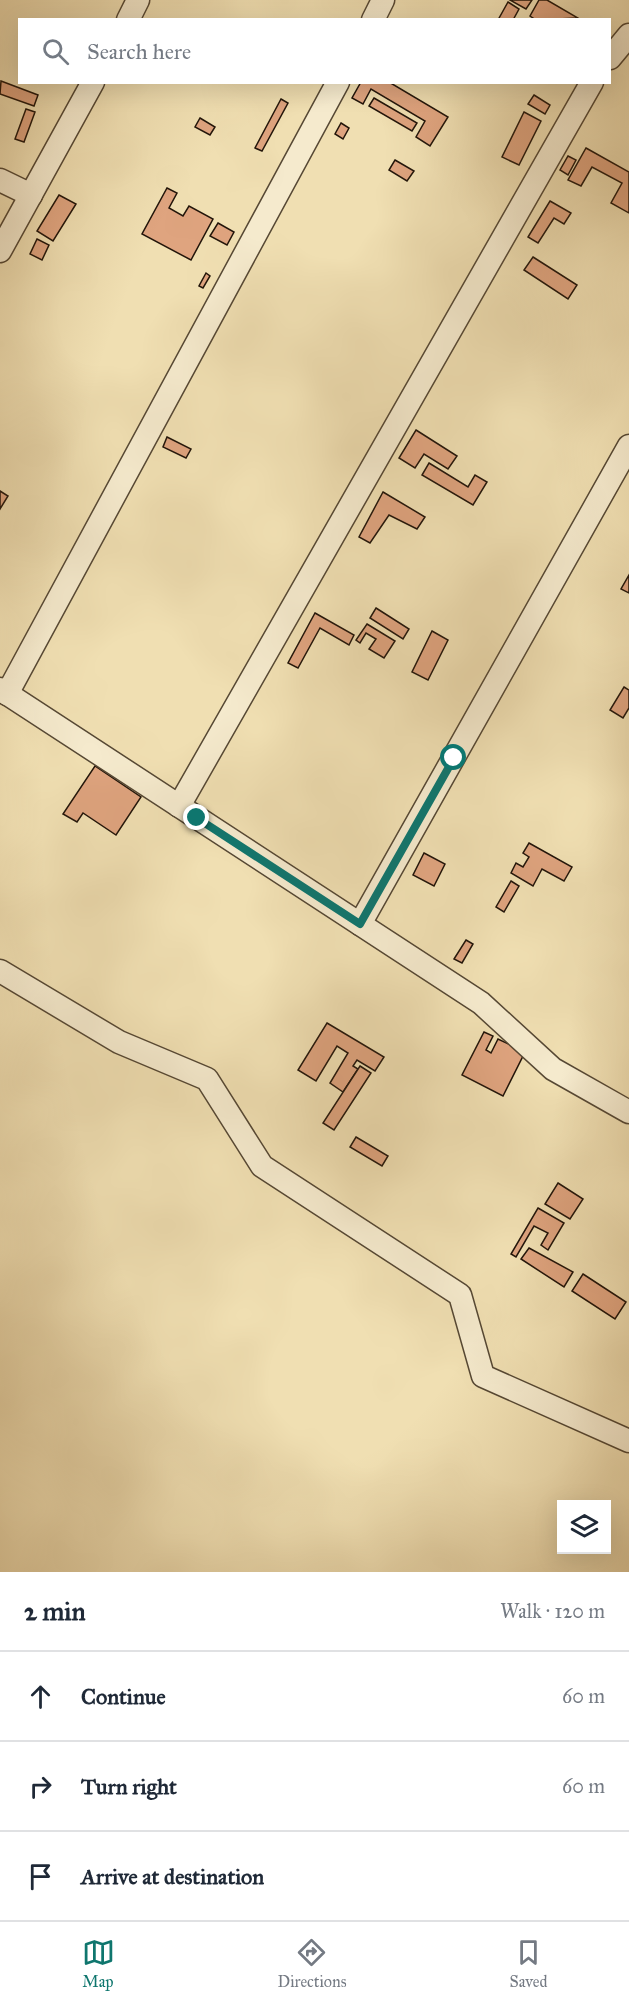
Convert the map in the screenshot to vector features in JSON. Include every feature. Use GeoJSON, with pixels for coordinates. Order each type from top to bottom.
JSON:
{"type":"FeatureCollection","features":[{"type":"Feature","properties":{"kind":"street"},"geometry":{"type":"LineString","coordinates":[[129,18],[138,0]]}},
{"type":"Feature","properties":{"kind":"street"},"geometry":{"type":"LineString","coordinates":[[374,18],[383,0]]}},
{"type":"Feature","properties":{"kind":"street"},"geometry":{"type":"LineString","coordinates":[[611,56],[629,35]]}},
{"type":"Feature","properties":{"kind":"street"},"geometry":{"type":"LineString","coordinates":[[0,251],[92,84]]}},
{"type":"Feature","properties":{"kind":"street"},"geometry":{"type":"LineString","coordinates":[[337,84],[3,691],[481,1003],[553,1069],[629,1112]]}},
{"type":"Feature","properties":{"kind":"street"},"geometry":{"type":"LineString","coordinates":[[179,806],[591,84]]}},
{"type":"Feature","properties":{"kind":"street"},"geometry":{"type":"LineString","coordinates":[[0,180],[31,195]]}},
{"type":"Feature","properties":{"kind":"street"},"geometry":{"type":"LineString","coordinates":[[360,924],[629,446]]}},
{"type":"Feature","properties":{"kind":"street"},"geometry":{"type":"LineString","coordinates":[[0,971],[119,1042],[207,1078],[262,1166],[459,1295],[483,1376],[629,1441]]}},
{"type":"Feature","properties":{"kind":"building"},"geometry":{"type":"Polygon","coordinates":[[[510,0],[532,0],[526,9],[510,0]]]}},
{"type":"Feature","properties":{"kind":"building"},"geometry":{"type":"Polygon","coordinates":[[[539,0],[547,0],[578,18],[533,18],[530,16],[539,0]]]}},
{"type":"Feature","properties":{"kind":"building"},"geometry":{"type":"Polygon","coordinates":[[[508,2],[519,9],[514,18],[499,18],[508,2]]]}},
{"type":"Feature","properties":{"kind":"building"},"geometry":{"type":"Polygon","coordinates":[[[1,81],[38,95],[34,106],[0,94],[1,81]]]}},
{"type":"Feature","properties":{"kind":"building"},"geometry":{"type":"Polygon","coordinates":[[[360,84],[392,84],[448,117],[430,146],[416,137],[425,121],[371,89],[363,104],[352,98],[360,84]]]}},
{"type":"Feature","properties":{"kind":"building"},"geometry":{"type":"Polygon","coordinates":[[[534,95],[550,105],[545,114],[528,104],[534,95]]]}},
{"type":"Feature","properties":{"kind":"building"},"geometry":{"type":"Polygon","coordinates":[[[374,98],[417,123],[412,131],[369,106],[374,98]]]}},
{"type":"Feature","properties":{"kind":"building"},"geometry":{"type":"Polygon","coordinates":[[[281,99],[288,103],[262,151],[255,148],[281,99]]]}},
{"type":"Feature","properties":{"kind":"building"},"geometry":{"type":"Polygon","coordinates":[[[26,109],[35,112],[24,142],[15,139],[26,109]]]}},
{"type":"Feature","properties":{"kind":"building"},"geometry":{"type":"Polygon","coordinates":[[[524,112],[541,121],[519,165],[502,157],[524,112]]]}},
{"type":"Feature","properties":{"kind":"building"},"geometry":{"type":"Polygon","coordinates":[[[200,118],[215,127],[210,135],[195,127],[200,118]]]}},
{"type":"Feature","properties":{"kind":"building"},"geometry":{"type":"Polygon","coordinates":[[[341,123],[349,128],[343,139],[335,134],[341,123]]]}},
{"type":"Feature","properties":{"kind":"building"},"geometry":{"type":"Polygon","coordinates":[[[586,148],[629,172],[629,213],[611,203],[622,183],[592,167],[581,186],[568,180],[586,148]]]}},
{"type":"Feature","properties":{"kind":"building"},"geometry":{"type":"Polygon","coordinates":[[[568,156],[576,160],[568,175],[560,170],[568,156]]]}},
{"type":"Feature","properties":{"kind":"building"},"geometry":{"type":"Polygon","coordinates":[[[395,160],[414,171],[407,181],[389,170],[395,160]]]}},
{"type":"Feature","properties":{"kind":"building"},"geometry":{"type":"Polygon","coordinates":[[[167,188],[177,193],[169,208],[183,216],[189,206],[213,219],[191,260],[142,234],[167,188]]]}},
{"type":"Feature","properties":{"kind":"building"},"geometry":{"type":"Polygon","coordinates":[[[59,195],[76,204],[53,241],[37,231],[59,195]]]}},
{"type":"Feature","properties":{"kind":"building"},"geometry":{"type":"Polygon","coordinates":[[[550,201],[571,213],[564,224],[554,218],[538,243],[528,237],[550,201]]]}},
{"type":"Feature","properties":{"kind":"building"},"geometry":{"type":"Polygon","coordinates":[[[218,223],[234,232],[227,245],[210,236],[218,223]]]}},
{"type":"Feature","properties":{"kind":"building"},"geometry":{"type":"Polygon","coordinates":[[[37,239],[49,245],[42,260],[30,254],[37,239]]]}},
{"type":"Feature","properties":{"kind":"building"},"geometry":{"type":"Polygon","coordinates":[[[533,257],[577,285],[568,299],[524,270],[533,257]]]}},
{"type":"Feature","properties":{"kind":"building"},"geometry":{"type":"Polygon","coordinates":[[[206,273],[210,276],[203,288],[199,286],[206,273]]]}},
{"type":"Feature","properties":{"kind":"building"},"geometry":{"type":"Polygon","coordinates":[[[416,430],[457,456],[448,469],[424,454],[415,468],[399,458],[416,430]]]}},
{"type":"Feature","properties":{"kind":"building"},"geometry":{"type":"Polygon","coordinates":[[[167,437],[191,449],[186,458],[163,447],[167,437]]]}},
{"type":"Feature","properties":{"kind":"building"},"geometry":{"type":"Polygon","coordinates":[[[429,463],[468,487],[475,475],[487,482],[473,505],[422,475],[429,463]]]}},
{"type":"Feature","properties":{"kind":"building"},"geometry":{"type":"Polygon","coordinates":[[[0,491],[8,496],[0,509],[0,491]]]}},
{"type":"Feature","properties":{"kind":"building"},"geometry":{"type":"Polygon","coordinates":[[[383,492],[425,517],[417,529],[389,515],[370,543],[359,537],[383,492]]]}},
{"type":"Feature","properties":{"kind":"building"},"geometry":{"type":"Polygon","coordinates":[[[629,575],[629,593],[621,589],[629,575]]]}},
{"type":"Feature","properties":{"kind":"building"},"geometry":{"type":"Polygon","coordinates":[[[376,608],[409,629],[403,639],[370,618],[376,608]]]}},
{"type":"Feature","properties":{"kind":"building"},"geometry":{"type":"Polygon","coordinates":[[[315,613],[354,635],[349,645],[320,628],[298,668],[288,663],[315,613]]]}},
{"type":"Feature","properties":{"kind":"building"},"geometry":{"type":"Polygon","coordinates":[[[367,624],[395,641],[384,658],[369,649],[376,639],[366,633],[360,643],[356,640],[367,624]]]}},
{"type":"Feature","properties":{"kind":"building"},"geometry":{"type":"Polygon","coordinates":[[[432,631],[448,640],[428,680],[412,672],[432,631]]]}},
{"type":"Feature","properties":{"kind":"building"},"geometry":{"type":"Polygon","coordinates":[[[624,687],[629,690],[629,708],[623,718],[610,710],[624,687]]]}},
{"type":"Feature","properties":{"kind":"building"},"geometry":{"type":"Polygon","coordinates":[[[95,766],[141,797],[116,835],[83,813],[77,822],[63,814],[95,766]]]}},
{"type":"Feature","properties":{"kind":"building"},"geometry":{"type":"Polygon","coordinates":[[[529,843],[572,867],[564,881],[542,869],[533,886],[511,873],[516,863],[523,867],[529,857],[523,853],[529,843]]]}},
{"type":"Feature","properties":{"kind":"building"},"geometry":{"type":"Polygon","coordinates":[[[424,853],[445,864],[434,886],[413,875],[424,853]]]}},
{"type":"Feature","properties":{"kind":"building"},"geometry":{"type":"Polygon","coordinates":[[[511,881],[519,886],[504,912],[496,907],[511,881]]]}},
{"type":"Feature","properties":{"kind":"building"},"geometry":{"type":"Polygon","coordinates":[[[466,940],[473,944],[462,963],[454,959],[466,940]]]}},
{"type":"Feature","properties":{"kind":"building"},"geometry":{"type":"Polygon","coordinates":[[[327,1023],[384,1057],[375,1071],[357,1060],[353,1066],[358,1069],[343,1092],[330,1083],[348,1053],[337,1046],[316,1081],[298,1070],[327,1023]]]}},
{"type":"Feature","properties":{"kind":"building"},"geometry":{"type":"Polygon","coordinates":[[[484,1032],[493,1036],[486,1050],[491,1053],[498,1039],[525,1052],[503,1096],[462,1075],[484,1032]]]}},
{"type":"Feature","properties":{"kind":"building"},"geometry":{"type":"Polygon","coordinates":[[[360,1066],[371,1073],[334,1130],[323,1123],[360,1066]]]}},
{"type":"Feature","properties":{"kind":"building"},"geometry":{"type":"Polygon","coordinates":[[[356,1137],[388,1156],[382,1166],[350,1147],[356,1137]]]}},
{"type":"Feature","properties":{"kind":"building"},"geometry":{"type":"Polygon","coordinates":[[[558,1183],[583,1199],[570,1219],[545,1204],[558,1183]]]}},
{"type":"Feature","properties":{"kind":"building"},"geometry":{"type":"Polygon","coordinates":[[[538,1208],[564,1223],[548,1250],[541,1245],[548,1233],[534,1226],[516,1257],[511,1254],[538,1208]]]}},
{"type":"Feature","properties":{"kind":"building"},"geometry":{"type":"Polygon","coordinates":[[[529,1248],[573,1272],[564,1287],[521,1259],[529,1248]]]}},
{"type":"Feature","properties":{"kind":"building"},"geometry":{"type":"Polygon","coordinates":[[[583,1274],[626,1302],[615,1319],[572,1291],[583,1274]]]}},
{"type":"Feature","properties":{"kind":"route"},"geometry":{"type":"LineString","coordinates":[[197,818],[360,924],[454,758]]}}]}
